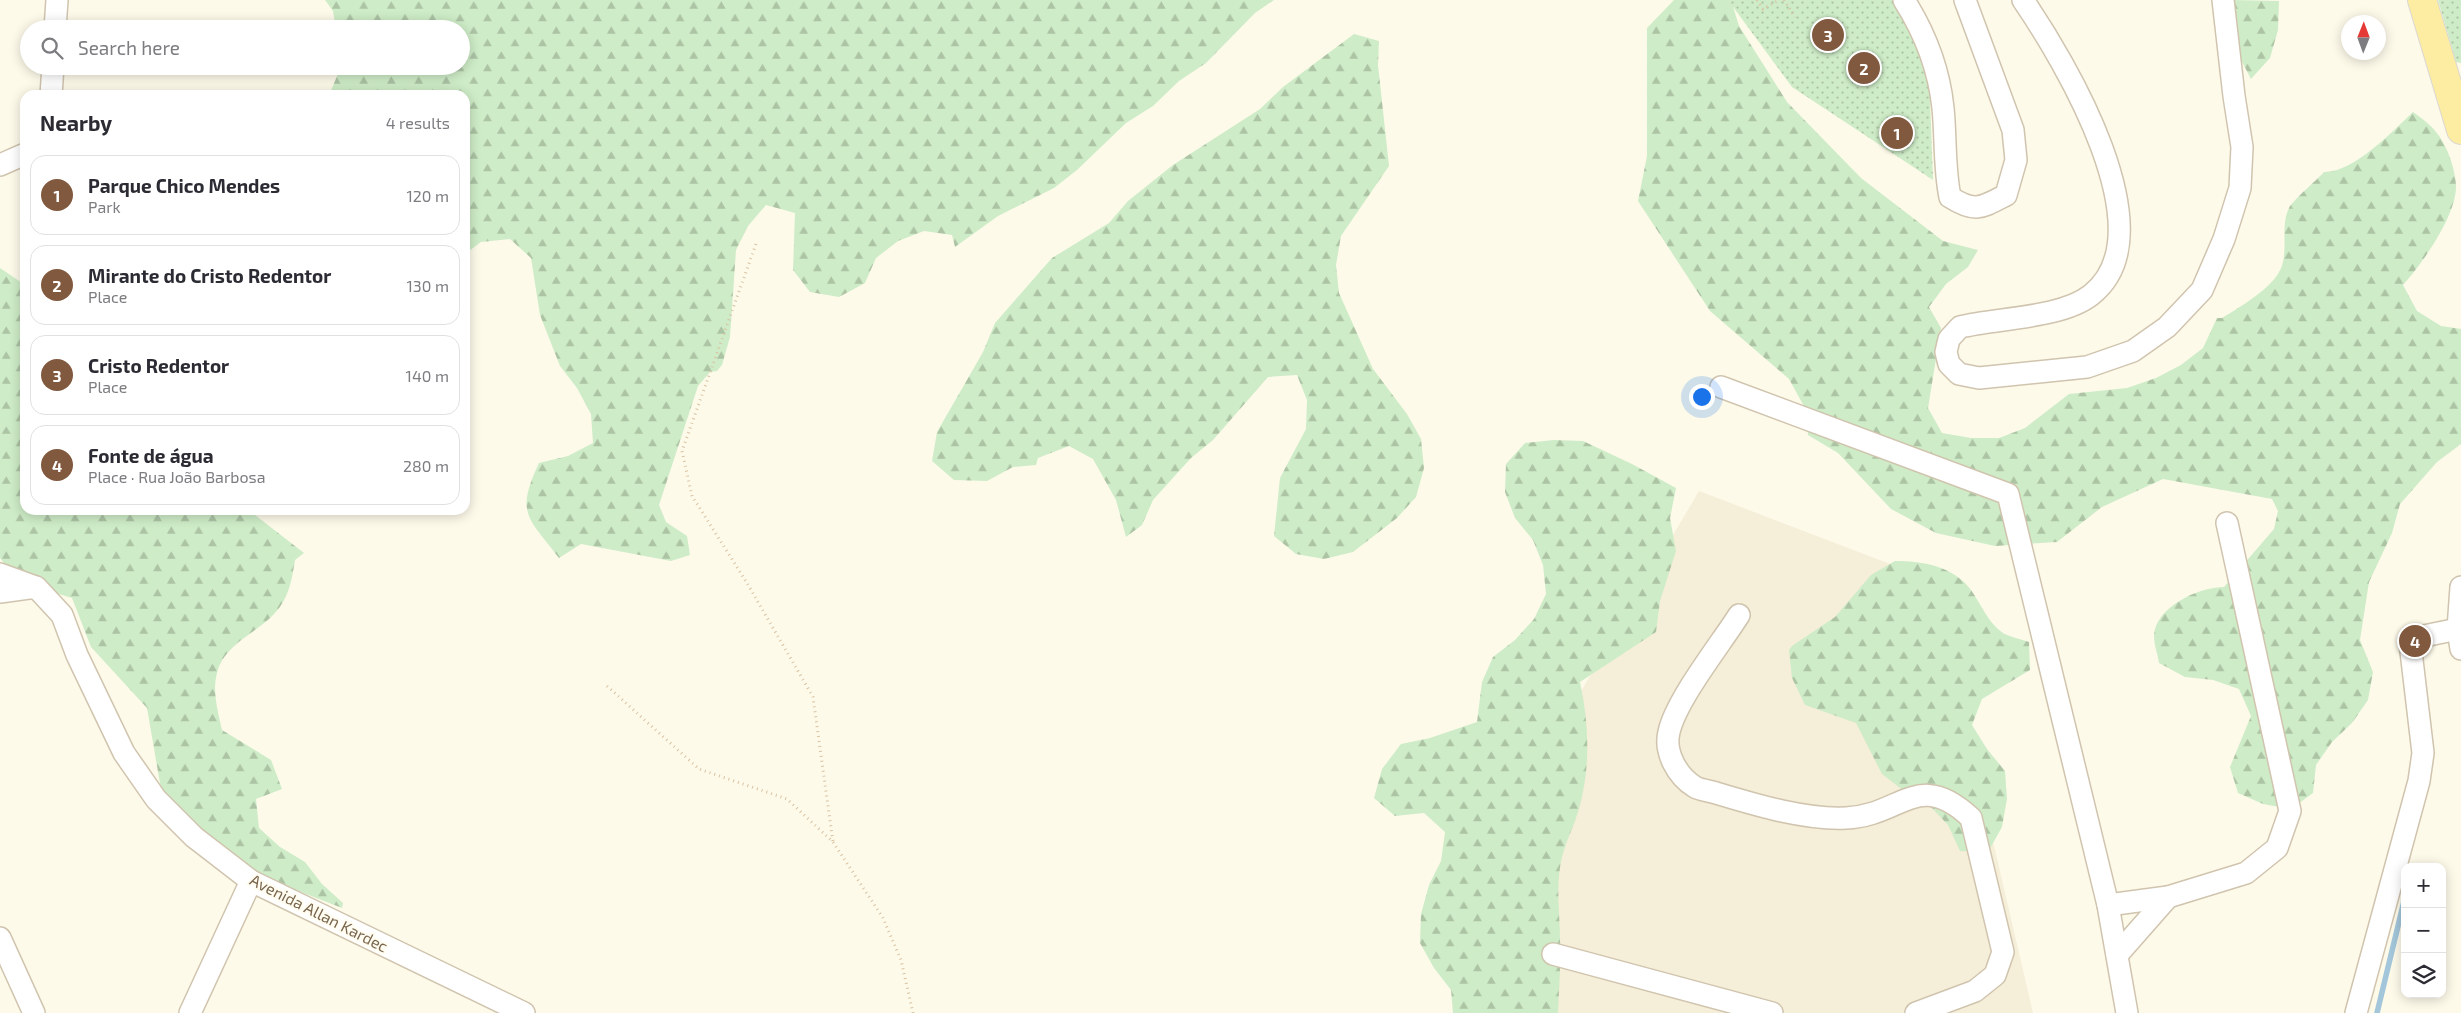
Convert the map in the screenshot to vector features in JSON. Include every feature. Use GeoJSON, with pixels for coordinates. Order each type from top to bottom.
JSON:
{"type":"FeatureCollection","features":[{"type":"Feature","properties":{"kind":"main road"},"geometry":{"type":"LineString","coordinates":[[2422,0],[2461,130]]}},
{"type":"Feature","properties":{"kind":"street"},"geometry":{"type":"LineString","coordinates":[[56,20],[57,0]]}},
{"type":"Feature","properties":{"kind":"street"},"geometry":{"type":"LineString","coordinates":[[1904,0],[1919,24],[1934,61],[1943,108],[1946,178],[1950,197],[1967,208],[1985,206],[2006,195],[2016,160],[2013,130],[1965,0]]}},
{"type":"Feature","properties":{"kind":"street"},"geometry":{"type":"LineString","coordinates":[[2023,0],[2051,40],[2085,108],[2112,174],[2119,210],[2120,242],[2108,275],[2092,294],[2068,309],[1983,321],[1960,327],[1949,339],[1946,352],[1949,364],[1959,374],[1978,378],[2087,367],[2133,351],[2167,327],[2202,290],[2224,239],[2240,188],[2242,147],[2223,0]]}},
{"type":"Feature","properties":{"kind":"street"},"geometry":{"type":"LineString","coordinates":[[51,90],[52,75]]}},
{"type":"Feature","properties":{"kind":"street"},"geometry":{"type":"LineString","coordinates":[[0,165],[20,156]]}},
{"type":"Feature","properties":{"kind":"street"},"geometry":{"type":"LineString","coordinates":[[1720,387],[2008,494],[2108,905],[2127,1013]]}},
{"type":"Feature","properties":{"kind":"street"},"geometry":{"type":"LineString","coordinates":[[2108,905],[2168,897],[2246,873],[2277,848],[2290,811],[2227,523]]}},
{"type":"Feature","properties":{"kind":"street"},"geometry":{"type":"LineString","coordinates":[[0,574],[36,587]]}},
{"type":"Feature","properties":{"kind":"street"},"geometry":{"type":"LineString","coordinates":[[0,592],[36,587]]}},
{"type":"Feature","properties":{"kind":"street","name":"Avenida Allan Kardec"},"geometry":{"type":"LineString","coordinates":[[36,587],[62,616],[76,655],[124,752],[151,791],[194,837],[252,881],[524,1013]]}},
{"type":"Feature","properties":{"kind":"street"},"geometry":{"type":"LineString","coordinates":[[2356,1013],[2419,782],[2423,753],[2410,643],[2414,638],[2460,639],[2461,587]]}},
{"type":"Feature","properties":{"kind":"street"},"geometry":{"type":"LineString","coordinates":[[1739,615],[1675,713],[1668,733],[1668,750],[1676,768],[1695,787],[1814,818],[1848,818],[1884,811],[1909,797],[1932,795],[1956,804],[1971,818],[2003,952],[1995,975],[1975,992],[1916,1013]]}},
{"type":"Feature","properties":{"kind":"street"},"geometry":{"type":"LineString","coordinates":[[190,1013],[252,881]]}},
{"type":"Feature","properties":{"kind":"street"},"geometry":{"type":"LineString","coordinates":[[2117,954],[2168,897]]}},
{"type":"Feature","properties":{"kind":"street"},"geometry":{"type":"LineString","coordinates":[[0,938],[34,1013]]}},
{"type":"Feature","properties":{"kind":"street"},"geometry":{"type":"LineString","coordinates":[[1553,954],[1772,1013]]}},
{"type":"Feature","properties":{"kind":"path"},"geometry":{"type":"LineString","coordinates":[[1757,0],[1763,9],[1779,0]]}},
{"type":"Feature","properties":{"kind":"path"},"geometry":{"type":"LineString","coordinates":[[1784,0],[1794,16]]}},
{"type":"Feature","properties":{"kind":"path"},"geometry":{"type":"LineString","coordinates":[[756,244],[682,451],[692,496],[747,583],[813,697],[833,842]]}},
{"type":"Feature","properties":{"kind":"path"},"geometry":{"type":"LineString","coordinates":[[607,686],[699,770],[787,799],[833,842],[884,918],[901,960],[913,1013]]}},
{"type":"Feature","properties":{"kind":"shaded area"},"geometry":{"type":"Polygon","coordinates":[[[1699,491],[1932,580],[2033,1013],[1525,1013],[1580,693],[1699,491]]]}},
{"type":"Feature","properties":{"kind":"green space"},"geometry":{"type":"Polygon","coordinates":[[[325,0],[1274,0],[1255,13],[1206,63],[1179,81],[1153,106],[1126,123],[1077,170],[1054,188],[998,216],[955,247],[952,235],[924,231],[898,241],[876,258],[865,283],[839,297],[810,292],[793,270],[795,213],[766,205],[748,226],[736,250],[730,337],[722,365],[717,371],[710,372],[698,386],[659,505],[666,522],[687,536],[690,555],[671,561],[581,544],[559,558],[539,533],[528,514],[528,494],[539,463],[568,456],[593,443],[591,414],[577,388],[560,366],[540,315],[531,258],[510,239],[481,242],[470,250],[470,90],[331,90],[338,75],[470,75],[470,20],[334,20],[333,11],[325,0]]]}},
{"type":"Feature","properties":{"kind":"green space"},"geometry":{"type":"Polygon","coordinates":[[[1674,0],[1731,0],[1739,26],[1787,102],[1861,178],[1943,241],[1978,250],[1968,267],[1946,284],[1929,307],[1941,328],[1928,408],[1942,433],[1971,438],[1999,438],[2025,428],[2069,394],[2127,388],[2156,378],[2181,365],[2203,348],[2217,318],[2222,318],[2248,302],[2267,287],[2280,271],[2283,262],[2285,221],[2289,208],[2324,172],[2347,166],[2372,150],[2413,112],[2436,132],[2444,143],[2452,164],[2456,185],[2455,197],[2445,224],[2437,238],[2403,285],[2417,311],[2441,326],[2461,329],[2461,444],[2437,462],[2400,504],[2392,533],[2369,582],[2360,640],[2373,672],[2368,700],[2352,723],[2332,742],[2316,765],[2313,793],[2291,809],[2263,804],[2238,793],[2230,767],[2251,716],[2239,689],[2213,680],[2185,677],[2159,663],[2154,636],[2156,626],[2170,608],[2191,595],[2224,587],[2274,529],[2278,511],[2272,499],[2163,479],[2102,507],[2057,542],[1995,546],[1936,533],[1891,509],[1838,453],[1808,435],[1806,410],[1789,379],[1710,311],[1638,201],[1647,156],[1647,28],[1674,0]]]}},
{"type":"Feature","properties":{"kind":"green space"},"geometry":{"type":"Polygon","coordinates":[[[1728,0],[1893,0],[1929,72],[1933,180],[1792,87],[1728,0]]]}},
{"type":"Feature","properties":{"kind":"green space"},"geometry":{"type":"Polygon","coordinates":[[[2233,0],[2279,1],[2278,30],[2270,58],[2251,79],[2238,54],[2238,25],[2233,0]]]}},
{"type":"Feature","properties":{"kind":"green space"},"geometry":{"type":"Polygon","coordinates":[[[2438,0],[2461,0],[2461,63],[2456,62],[2438,0]]]}},
{"type":"Feature","properties":{"kind":"green space"},"geometry":{"type":"Polygon","coordinates":[[[1354,34],[1379,41],[1378,65],[1389,166],[1341,236],[1336,265],[1339,293],[1373,369],[1407,414],[1421,439],[1424,468],[1416,497],[1397,518],[1353,552],[1324,559],[1296,554],[1274,536],[1280,478],[1306,429],[1307,400],[1297,375],[1268,377],[1213,440],[1191,458],[1153,500],[1142,525],[1126,537],[1116,500],[1093,459],[1069,446],[1038,458],[1036,465],[1013,467],[987,481],[954,480],[932,461],[937,432],[983,352],[995,323],[1052,258],[1109,223],[1128,201],[1173,165],[1260,109],[1283,87],[1354,34]]]}},
{"type":"Feature","properties":{"kind":"green space"},"geometry":{"type":"Polygon","coordinates":[[[0,268],[20,282],[20,515],[255,515],[304,553],[295,560],[289,588],[280,607],[268,620],[226,654],[217,673],[215,694],[222,730],[271,760],[282,789],[256,799],[259,828],[280,847],[305,862],[322,884],[343,903],[342,908],[229,864],[161,789],[147,708],[91,647],[72,598],[19,582],[0,558],[0,268]]]}},
{"type":"Feature","properties":{"kind":"green space"},"geometry":{"type":"Polygon","coordinates":[[[1554,440],[1583,441],[1632,464],[1676,488],[1670,518],[1676,551],[1660,601],[1656,632],[1580,682],[1586,717],[1586,769],[1580,804],[1561,861],[1559,876],[1560,958],[1558,1013],[1453,1013],[1451,990],[1434,968],[1420,943],[1421,914],[1429,885],[1441,861],[1445,832],[1424,813],[1395,816],[1374,798],[1382,769],[1401,744],[1430,738],[1477,722],[1482,682],[1493,657],[1515,640],[1534,619],[1546,594],[1543,565],[1533,540],[1515,518],[1505,492],[1506,464],[1525,443],[1554,440]]]}},
{"type":"Feature","properties":{"kind":"green space"},"geometry":{"type":"Polygon","coordinates":[[[1895,561],[1937,566],[1955,575],[1971,590],[1989,619],[1998,629],[2003,633],[2029,642],[2030,670],[1982,699],[1972,725],[1987,749],[2005,771],[2007,799],[2002,827],[1988,852],[1960,851],[1948,825],[1929,805],[1904,791],[1882,774],[1856,723],[1805,705],[1792,678],[1789,650],[1792,646],[1835,617],[1871,575],[1895,561]]]}},
{"type":"Feature","properties":{"kind":"waterway"},"geometry":{"type":"LineString","coordinates":[[2377,1013],[2402,908]]}},
{"type":"Feature","properties":{"kind":"place","name":"Cristo Redentor"},"geometry":{"type":"Point","coordinates":[1828,35]}},
{"type":"Feature","properties":{"kind":"place","name":"Mirante do Cristo Redentor"},"geometry":{"type":"Point","coordinates":[1864,68]}},
{"type":"Feature","properties":{"kind":"place","name":"Parque Chico Mendes"},"geometry":{"type":"Point","coordinates":[1897,133]}},
{"type":"Feature","properties":{"kind":"place","name":"Fonte de água"},"geometry":{"type":"Point","coordinates":[2415,641]}}]}
